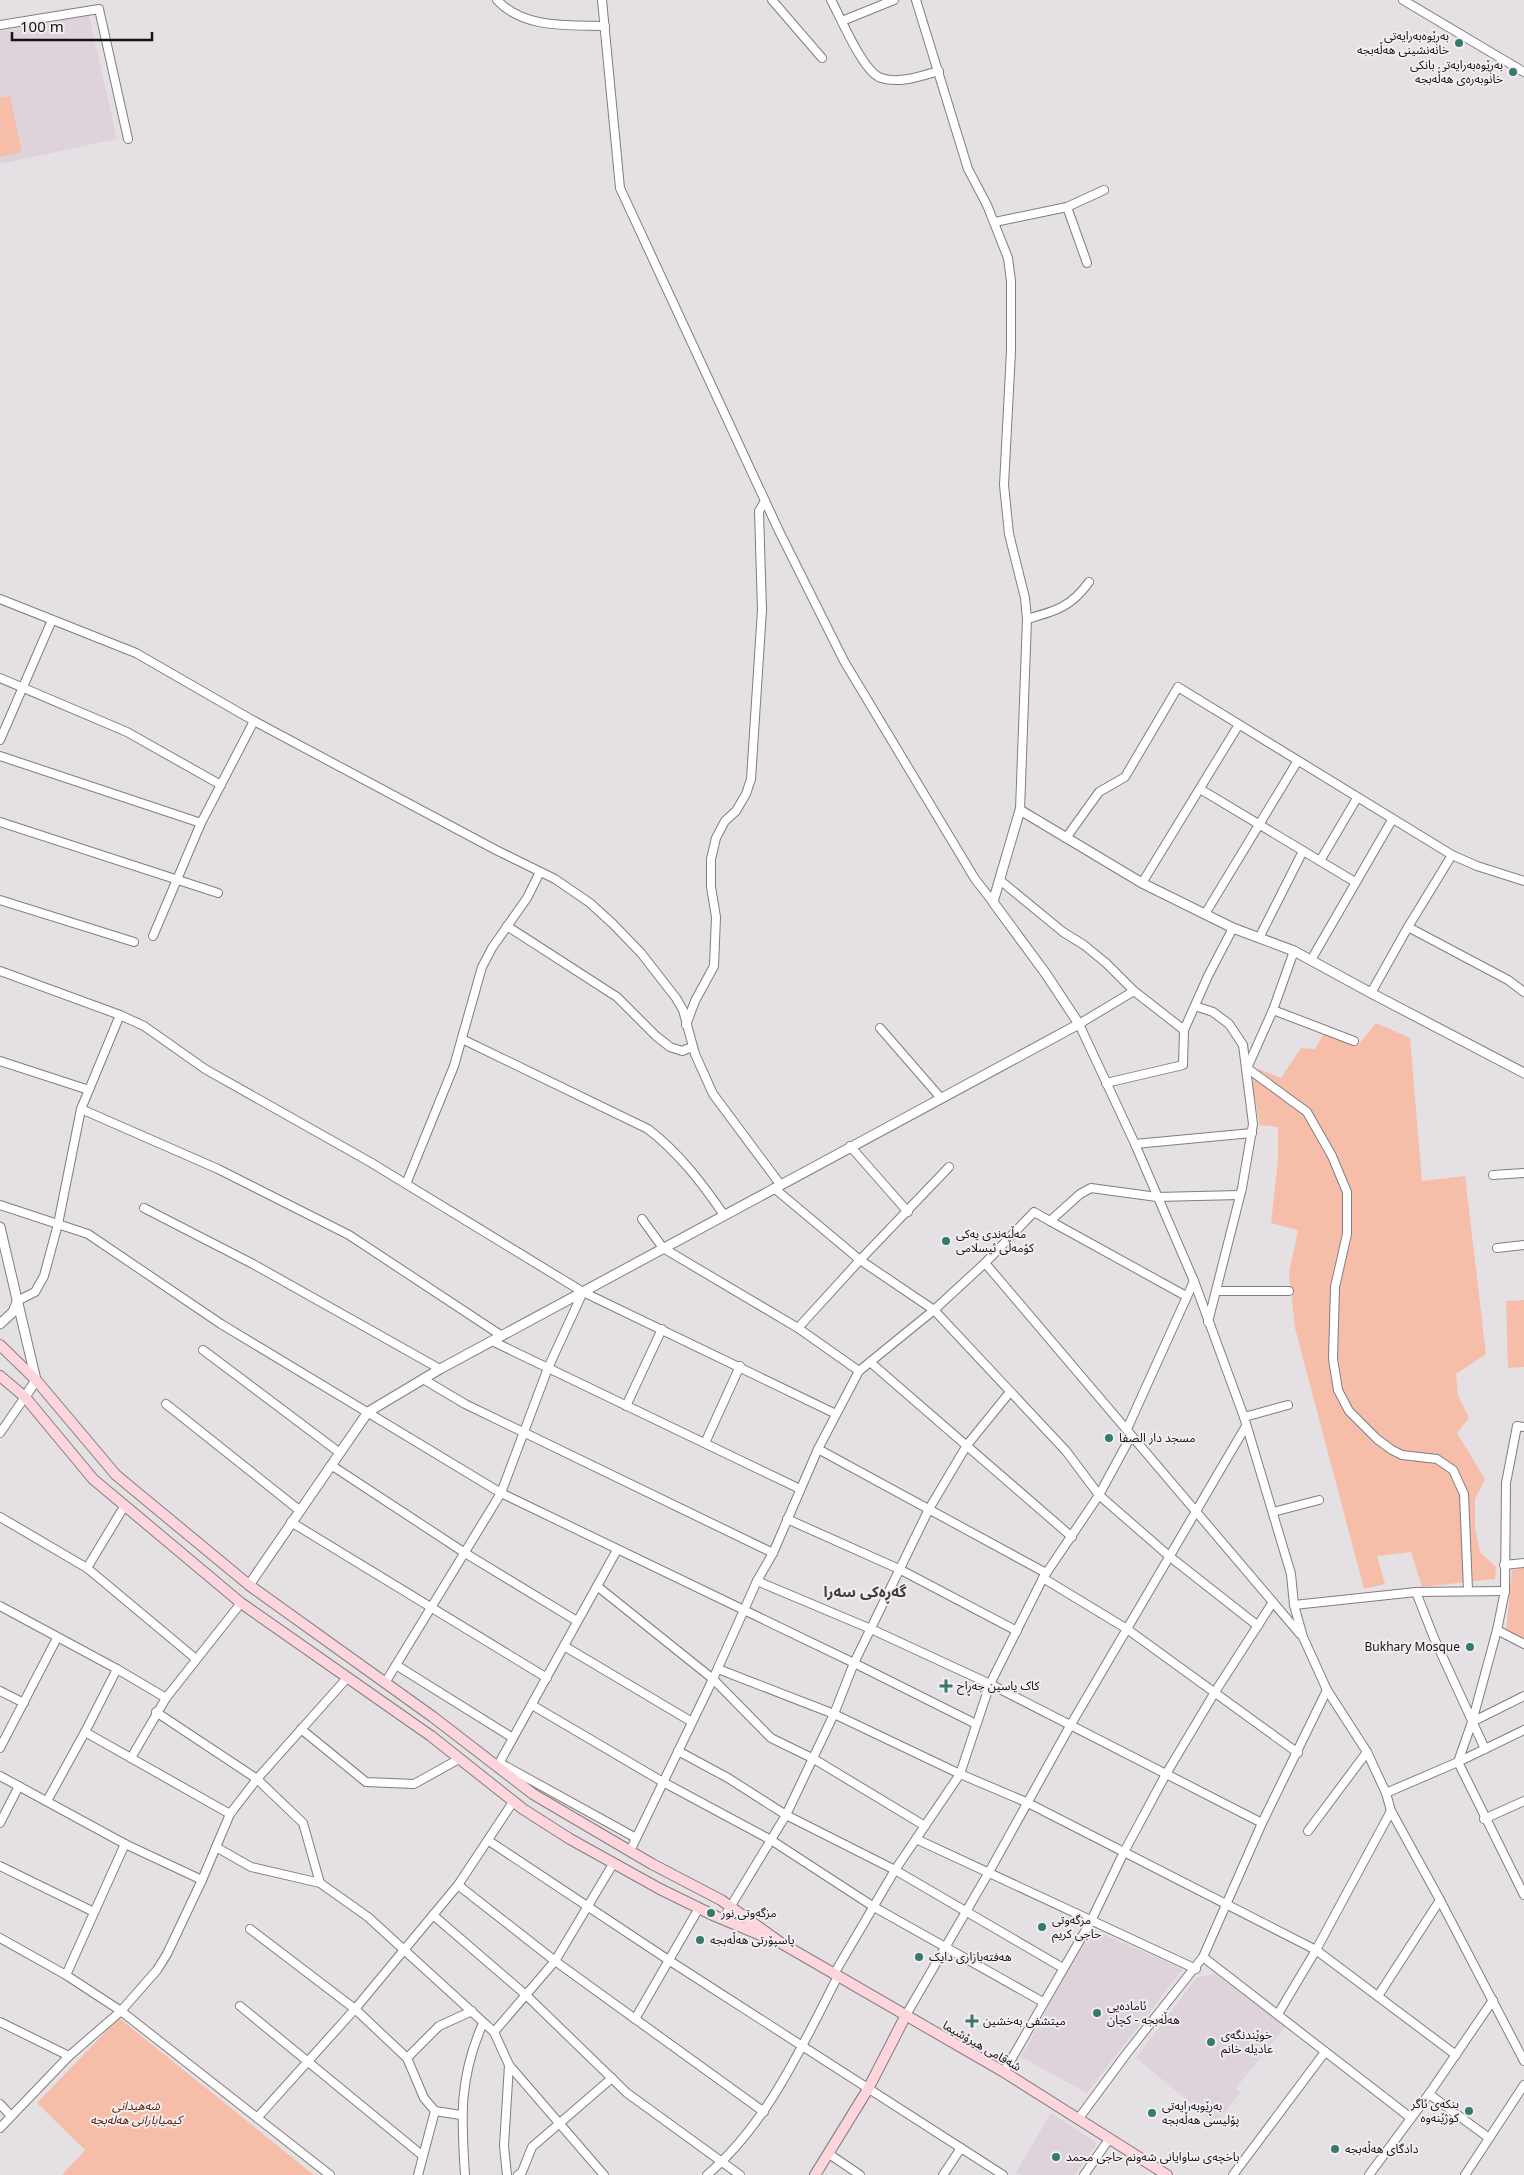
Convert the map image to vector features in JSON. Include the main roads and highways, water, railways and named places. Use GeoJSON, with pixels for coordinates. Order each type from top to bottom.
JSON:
{"type":"FeatureCollection","features":[{"type":"Feature","properties":{"kind":"main road"},"geometry":{"type":"LineString","coordinates":[[0,1345],[36,1380],[110,1469],[249,1585],[434,1717],[499,1765],[533,1794],[630,1851],[730,1906],[781,1943]]}},
{"type":"Feature","properties":{"kind":"main road"},"geometry":{"type":"LineString","coordinates":[[0,1376],[24,1396],[93,1479],[241,1603],[403,1716],[513,1802],[613,1864],[723,1920],[781,1943]]}},
{"type":"Feature","properties":{"kind":"main road"},"geometry":{"type":"LineString","coordinates":[[332,1668],[342,1653]]}},
{"type":"Feature","properties":{"kind":"main road","name":"شەقامی هیرۆشیما"},"geometry":{"type":"LineString","coordinates":[[781,1943],[1004,2072],[1167,2175]]}},
{"type":"Feature","properties":{"kind":"main road"},"geometry":{"type":"LineString","coordinates":[[815,2175],[868,2089],[906,2015]]}},
{"type":"Feature","properties":{"kind":"place","name":"بەڕێوەبەرایەتی خانەنشینی هەڵەبجە"},"geometry":{"type":"Point","coordinates":[1459,43]}},
{"type":"Feature","properties":{"kind":"place","name":"بەڕێوەبەرایەتی بانکی خانوبەرەی هەڵەبجە"},"geometry":{"type":"Point","coordinates":[1513,72]}},
{"type":"Feature","properties":{"kind":"place","name":"مەڵبەندی یەکی کۆمەڵی ئیسلامی"},"geometry":{"type":"Point","coordinates":[946,1241]}},
{"type":"Feature","properties":{"kind":"place","name":"مسجد دار الصفا"},"geometry":{"type":"Point","coordinates":[1109,1438]}},
{"type":"Feature","properties":{"kind":"place","name":"Bukhary Mosque"},"geometry":{"type":"Point","coordinates":[1470,1647]}},
{"type":"Feature","properties":{"kind":"place","name":"کاک یاسین جەڕاح"},"geometry":{"type":"Point","coordinates":[946,1686]}},
{"type":"Feature","properties":{"kind":"place","name":"مزگەوتی نور"},"geometry":{"type":"Point","coordinates":[711,1913]}},
{"type":"Feature","properties":{"kind":"place","name":"مزگە‌وتی حاجی كریم"},"geometry":{"type":"Point","coordinates":[1042,1927]}},
{"type":"Feature","properties":{"kind":"place","name":"پاسپۆرتی هەڵەبجە"},"geometry":{"type":"Point","coordinates":[700,1940]}},
{"type":"Feature","properties":{"kind":"place","name":"هەفتەبازاری دایک"},"geometry":{"type":"Point","coordinates":[919,1957]}},
{"type":"Feature","properties":{"kind":"place","name":"ئامادەیی هەڵەبجە - کچان"},"geometry":{"type":"Point","coordinates":[1097,2013]}},
{"type":"Feature","properties":{"kind":"place","name":"میتشفی بەخشین"},"geometry":{"type":"Point","coordinates":[972,2021]}},
{"type":"Feature","properties":{"kind":"place","name":"خوێندنگەی عادیلە خانم"},"geometry":{"type":"Point","coordinates":[1211,2042]}},
{"type":"Feature","properties":{"kind":"place","name":"بنکەی ئاگر کوژێنەوە"},"geometry":{"type":"Point","coordinates":[1469,2111]}},
{"type":"Feature","properties":{"kind":"place","name":"بەڕێوبەرایەتی پۆلیسی هەڵەبجە"},"geometry":{"type":"Point","coordinates":[1152,2113]}},
{"type":"Feature","properties":{"kind":"place","name":"دادگای هەڵەبجە"},"geometry":{"type":"Point","coordinates":[1335,2149]}},
{"type":"Feature","properties":{"kind":"place","name":"باخچە‌ی ساوایانی شە‌ونم حاجی محمد"},"geometry":{"type":"Point","coordinates":[1056,2157]}},
{"type":"Feature","properties":{"kind":"district","name":"گەڕەکی سەرا"},"geometry":{"type":"Point","coordinates":[865,1592]}},
{"type":"Feature","properties":{"kind":"park label","name":"شەھیدانی کیمیابارانی ھەلەبجە"},"geometry":{"type":"Point","coordinates":[136,2113]}}]}
